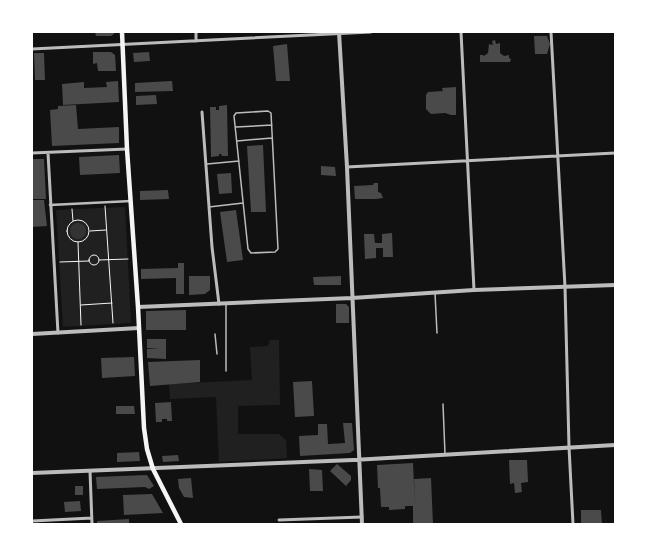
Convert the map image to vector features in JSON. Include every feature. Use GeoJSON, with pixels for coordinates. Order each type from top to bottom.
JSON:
{"type":"FeatureCollection","features":[{"type":"Feature","properties":{"kind":"main road"},"geometry":{"type":"LineString","coordinates":[[122,32],[127,149],[138,307],[144,428],[147,449],[153,469],[181,524]]}},
{"type":"Feature","properties":{"kind":"street"},"geometry":{"type":"LineString","coordinates":[[196,32],[196,41]]}},
{"type":"Feature","properties":{"kind":"street"},"geometry":{"type":"LineString","coordinates":[[32,49],[371,32]]}},
{"type":"Feature","properties":{"kind":"street"},"geometry":{"type":"LineString","coordinates":[[461,32],[474,290]]}},
{"type":"Feature","properties":{"kind":"street"},"geometry":{"type":"LineString","coordinates":[[551,32],[565,287],[569,447],[573,524]]}},
{"type":"Feature","properties":{"kind":"street"},"geometry":{"type":"LineString","coordinates":[[339,33],[347,167],[362,524]]}},
{"type":"Feature","properties":{"kind":"street"},"geometry":{"type":"LineString","coordinates":[[202,112],[209,207],[219,304]]}},
{"type":"Feature","properties":{"kind":"street"},"geometry":{"type":"LineString","coordinates":[[32,153],[127,149]]}},
{"type":"Feature","properties":{"kind":"street"},"geometry":{"type":"LineString","coordinates":[[48,153],[58,333]]}},
{"type":"Feature","properties":{"kind":"street"},"geometry":{"type":"LineString","coordinates":[[347,167],[615,153]]}},
{"type":"Feature","properties":{"kind":"street"},"geometry":{"type":"LineString","coordinates":[[50,205],[131,201]]}},
{"type":"Feature","properties":{"kind":"street"},"geometry":{"type":"LineString","coordinates":[[138,307],[352,298],[474,290],[615,285]]}},
{"type":"Feature","properties":{"kind":"street"},"geometry":{"type":"LineString","coordinates":[[32,334],[139,328]]}},
{"type":"Feature","properties":{"kind":"street"},"geometry":{"type":"LineString","coordinates":[[32,473],[90,472],[360,460],[569,447],[615,446]]}},
{"type":"Feature","properties":{"kind":"street"},"geometry":{"type":"LineString","coordinates":[[90,472],[92,524]]}},
{"type":"Feature","properties":{"kind":"street"},"geometry":{"type":"LineString","coordinates":[[278,520],[362,517]]}},
{"type":"Feature","properties":{"kind":"street"},"geometry":{"type":"LineString","coordinates":[[32,521],[92,518]]}},
{"type":"Feature","properties":{"kind":"lane"},"geometry":{"type":"LineString","coordinates":[[268,111],[271,113],[272,125],[277,251],[249,252],[234,116],[236,113],[268,111]]}},
{"type":"Feature","properties":{"kind":"lane"},"geometry":{"type":"LineString","coordinates":[[236,127],[272,125]]}},
{"type":"Feature","properties":{"kind":"lane"},"geometry":{"type":"LineString","coordinates":[[237,141],[272,138]]}},
{"type":"Feature","properties":{"kind":"lane"},"geometry":{"type":"LineString","coordinates":[[206,164],[239,161]]}},
{"type":"Feature","properties":{"kind":"lane"},"geometry":{"type":"LineString","coordinates":[[209,207],[243,203]]}},
{"type":"Feature","properties":{"kind":"lane"},"geometry":{"type":"LineString","coordinates":[[435,292],[437,333]]}},
{"type":"Feature","properties":{"kind":"lane"},"geometry":{"type":"LineString","coordinates":[[226,304],[226,371]]}},
{"type":"Feature","properties":{"kind":"lane"},"geometry":{"type":"LineString","coordinates":[[215,334],[216,354]]}},
{"type":"Feature","properties":{"kind":"lane"},"geometry":{"type":"LineString","coordinates":[[443,404],[445,455]]}},
{"type":"Feature","properties":{"kind":"path"},"geometry":{"type":"LineString","coordinates":[[105,202],[113,329]]}},
{"type":"Feature","properties":{"kind":"path"},"geometry":{"type":"LineString","coordinates":[[72,204],[73,222]]}},
{"type":"Feature","properties":{"kind":"path"},"geometry":{"type":"LineString","coordinates":[[82,221],[88,225],[89,231],[87,238],[84,241],[78,242],[70,239],[67,232],[69,225],[73,222],[82,221]]}},
{"type":"Feature","properties":{"kind":"path"},"geometry":{"type":"LineString","coordinates":[[89,231],[107,230]]}},
{"type":"Feature","properties":{"kind":"path"},"geometry":{"type":"LineString","coordinates":[[78,242],[82,331]]}},
{"type":"Feature","properties":{"kind":"path"},"geometry":{"type":"LineString","coordinates":[[89,261],[94,255],[97,256],[99,260]]}},
{"type":"Feature","properties":{"kind":"path"},"geometry":{"type":"LineString","coordinates":[[99,260],[135,259]]}},
{"type":"Feature","properties":{"kind":"path"},"geometry":{"type":"LineString","coordinates":[[53,262],[89,261],[90,264],[95,265],[98,264],[99,260]]}},
{"type":"Feature","properties":{"kind":"path"},"geometry":{"type":"LineString","coordinates":[[80,305],[112,303]]}},
{"type":"Feature","properties":{"kind":"shaded area"},"geometry":{"type":"Polygon","coordinates":[[[125,207],[131,323],[63,327],[56,210],[125,207]]]}},
{"type":"Feature","properties":{"kind":"shaded area"},"geometry":{"type":"Polygon","coordinates":[[[78,223],[85,228],[86,231],[81,238],[78,239],[71,234],[70,231],[75,224],[78,223]]]}},
{"type":"Feature","properties":{"kind":"shaded area"},"geometry":{"type":"Polygon","coordinates":[[[270,340],[279,340],[280,405],[238,406],[238,434],[279,434],[286,440],[287,458],[219,462],[216,397],[170,399],[169,384],[252,380],[250,347],[268,346],[270,340]]]}},
{"type":"Feature","properties":{"kind":"building"},"geometry":{"type":"Polygon","coordinates":[[[95,32],[114,32],[114,34],[111,36],[96,36],[95,32]]]}},
{"type":"Feature","properties":{"kind":"building"},"geometry":{"type":"Polygon","coordinates":[[[534,36],[547,36],[550,44],[547,54],[535,54],[534,36]]]}},
{"type":"Feature","properties":{"kind":"building"},"geometry":{"type":"Polygon","coordinates":[[[495,40],[496,44],[500,43],[500,53],[504,56],[509,55],[509,58],[511,59],[510,62],[480,62],[480,55],[484,56],[488,53],[489,44],[493,45],[492,41],[495,40]]]}},
{"type":"Feature","properties":{"kind":"building"},"geometry":{"type":"Polygon","coordinates":[[[287,44],[290,81],[276,81],[273,46],[287,44]]]}},
{"type":"Feature","properties":{"kind":"building"},"geometry":{"type":"Polygon","coordinates":[[[93,52],[111,52],[115,55],[116,71],[98,71],[97,63],[93,64],[93,52]]]}},
{"type":"Feature","properties":{"kind":"building"},"geometry":{"type":"Polygon","coordinates":[[[149,52],[150,61],[134,62],[133,53],[149,52]]]}},
{"type":"Feature","properties":{"kind":"building"},"geometry":{"type":"Polygon","coordinates":[[[34,53],[44,53],[45,80],[35,80],[34,53]]]}},
{"type":"Feature","properties":{"kind":"building"},"geometry":{"type":"Polygon","coordinates":[[[118,81],[119,102],[63,105],[62,84],[84,82],[84,88],[107,87],[106,82],[118,81]]]}},
{"type":"Feature","properties":{"kind":"building"},"geometry":{"type":"Polygon","coordinates":[[[172,81],[173,91],[135,92],[135,83],[172,81]]]}},
{"type":"Feature","properties":{"kind":"building"},"geometry":{"type":"Polygon","coordinates":[[[456,87],[456,115],[445,113],[431,114],[426,109],[426,95],[428,92],[443,91],[442,88],[456,87]]]}},
{"type":"Feature","properties":{"kind":"building"},"geometry":{"type":"Polygon","coordinates":[[[156,95],[157,104],[136,105],[136,96],[156,95]]]}},
{"type":"Feature","properties":{"kind":"building"},"geometry":{"type":"Polygon","coordinates":[[[76,105],[78,129],[119,127],[119,143],[52,146],[50,110],[58,109],[58,106],[76,105]]]}},
{"type":"Feature","properties":{"kind":"building"},"geometry":{"type":"Polygon","coordinates":[[[227,105],[228,156],[222,156],[219,154],[219,156],[211,157],[210,107],[216,107],[216,110],[219,110],[219,106],[227,105]]]}},
{"type":"Feature","properties":{"kind":"building"},"geometry":{"type":"Polygon","coordinates":[[[263,145],[266,212],[251,212],[247,146],[263,145]]]}},
{"type":"Feature","properties":{"kind":"building"},"geometry":{"type":"Polygon","coordinates":[[[119,155],[120,173],[80,175],[79,157],[119,155]]]}},
{"type":"Feature","properties":{"kind":"building"},"geometry":{"type":"Polygon","coordinates":[[[32,159],[44,159],[46,199],[32,199],[32,159]]]}},
{"type":"Feature","properties":{"kind":"building"},"geometry":{"type":"Polygon","coordinates":[[[321,166],[335,167],[336,176],[321,175],[321,166]]]}},
{"type":"Feature","properties":{"kind":"building"},"geometry":{"type":"Polygon","coordinates":[[[231,173],[232,193],[219,194],[217,174],[231,173]]]}},
{"type":"Feature","properties":{"kind":"building"},"geometry":{"type":"Polygon","coordinates":[[[374,183],[378,183],[378,192],[381,193],[383,198],[355,199],[354,186],[373,185],[374,183]]]}},
{"type":"Feature","properties":{"kind":"building"},"geometry":{"type":"Polygon","coordinates":[[[168,190],[169,199],[140,200],[140,191],[168,190]]]}},
{"type":"Feature","properties":{"kind":"building"},"geometry":{"type":"Polygon","coordinates":[[[32,200],[44,200],[47,226],[32,227],[32,200]]]}},
{"type":"Feature","properties":{"kind":"building"},"geometry":{"type":"Polygon","coordinates":[[[236,210],[243,260],[227,262],[220,212],[236,210]]]}},
{"type":"Feature","properties":{"kind":"building"},"geometry":{"type":"Polygon","coordinates":[[[392,233],[393,257],[383,257],[383,248],[376,248],[376,258],[365,259],[364,234],[374,234],[375,243],[382,243],[382,234],[392,233]]]}},
{"type":"Feature","properties":{"kind":"building"},"geometry":{"type":"Polygon","coordinates":[[[178,263],[184,263],[184,294],[176,294],[176,278],[141,279],[141,269],[178,268],[178,263]]]}},
{"type":"Feature","properties":{"kind":"building"},"geometry":{"type":"Polygon","coordinates":[[[189,276],[210,276],[210,290],[205,294],[189,295],[189,276]]]}},
{"type":"Feature","properties":{"kind":"building"},"geometry":{"type":"Polygon","coordinates":[[[341,276],[341,285],[314,285],[313,277],[341,276]]]}},
{"type":"Feature","properties":{"kind":"building"},"geometry":{"type":"Polygon","coordinates":[[[336,304],[346,304],[349,307],[349,323],[336,323],[336,304]]]}},
{"type":"Feature","properties":{"kind":"building"},"geometry":{"type":"Polygon","coordinates":[[[186,310],[186,330],[146,330],[146,311],[186,310]]]}},
{"type":"Feature","properties":{"kind":"building"},"geometry":{"type":"Polygon","coordinates":[[[147,339],[166,339],[166,359],[147,358],[147,349],[159,348],[147,348],[147,339]]]}},
{"type":"Feature","properties":{"kind":"building"},"geometry":{"type":"Polygon","coordinates":[[[134,357],[135,376],[102,378],[101,358],[134,357]]]}},
{"type":"Feature","properties":{"kind":"building"},"geometry":{"type":"Polygon","coordinates":[[[200,360],[200,382],[150,386],[148,362],[200,360]]]}},
{"type":"Feature","properties":{"kind":"building"},"geometry":{"type":"Polygon","coordinates":[[[312,381],[314,416],[295,417],[293,382],[312,381]]]}},
{"type":"Feature","properties":{"kind":"building"},"geometry":{"type":"Polygon","coordinates":[[[171,402],[172,421],[162,419],[162,422],[156,422],[155,403],[171,402]]]}},
{"type":"Feature","properties":{"kind":"building"},"geometry":{"type":"Polygon","coordinates":[[[116,406],[134,406],[135,414],[116,414],[116,406]]]}},
{"type":"Feature","properties":{"kind":"building"},"geometry":{"type":"Polygon","coordinates":[[[343,423],[352,423],[354,450],[350,453],[300,456],[299,436],[318,435],[318,424],[327,424],[328,444],[345,443],[343,423]]]}},
{"type":"Feature","properties":{"kind":"building"},"geometry":{"type":"Polygon","coordinates":[[[139,452],[140,461],[117,462],[117,453],[139,452]]]}},
{"type":"Feature","properties":{"kind":"building"},"geometry":{"type":"Polygon","coordinates":[[[178,455],[179,461],[163,462],[162,456],[178,455]]]}},
{"type":"Feature","properties":{"kind":"building"},"geometry":{"type":"Polygon","coordinates":[[[509,460],[527,460],[528,482],[521,483],[522,492],[515,493],[514,483],[510,484],[509,460]]]}},
{"type":"Feature","properties":{"kind":"building"},"geometry":{"type":"Polygon","coordinates":[[[413,463],[415,506],[405,506],[405,509],[389,510],[389,507],[381,507],[377,465],[413,463]]]}},
{"type":"Feature","properties":{"kind":"building"},"geometry":{"type":"Polygon","coordinates":[[[337,464],[351,476],[351,480],[346,486],[330,471],[337,464]]]}},
{"type":"Feature","properties":{"kind":"building"},"geometry":{"type":"Polygon","coordinates":[[[309,469],[322,470],[323,491],[310,491],[309,469]]]}},
{"type":"Feature","properties":{"kind":"building"},"geometry":{"type":"Polygon","coordinates":[[[147,475],[154,486],[149,489],[145,487],[97,489],[96,477],[147,475]]]}},
{"type":"Feature","properties":{"kind":"building"},"geometry":{"type":"Polygon","coordinates":[[[191,478],[193,498],[184,497],[179,488],[178,479],[191,478]]]}},
{"type":"Feature","properties":{"kind":"building"},"geometry":{"type":"Polygon","coordinates":[[[431,478],[433,524],[413,524],[413,506],[415,506],[414,479],[431,478]]]}},
{"type":"Feature","properties":{"kind":"building"},"geometry":{"type":"Polygon","coordinates":[[[75,486],[83,486],[83,495],[75,495],[75,486]]]}},
{"type":"Feature","properties":{"kind":"building"},"geometry":{"type":"Polygon","coordinates":[[[152,494],[163,513],[124,515],[123,495],[152,494]]]}},
{"type":"Feature","properties":{"kind":"building"},"geometry":{"type":"Polygon","coordinates":[[[80,501],[81,511],[65,512],[64,502],[80,501]]]}},
{"type":"Feature","properties":{"kind":"building"},"geometry":{"type":"Polygon","coordinates":[[[581,510],[601,510],[602,524],[581,524],[581,510]]]}},
{"type":"Feature","properties":{"kind":"building"},"geometry":{"type":"Polygon","coordinates":[[[129,519],[129,524],[97,524],[97,521],[129,519]]]}}]}
